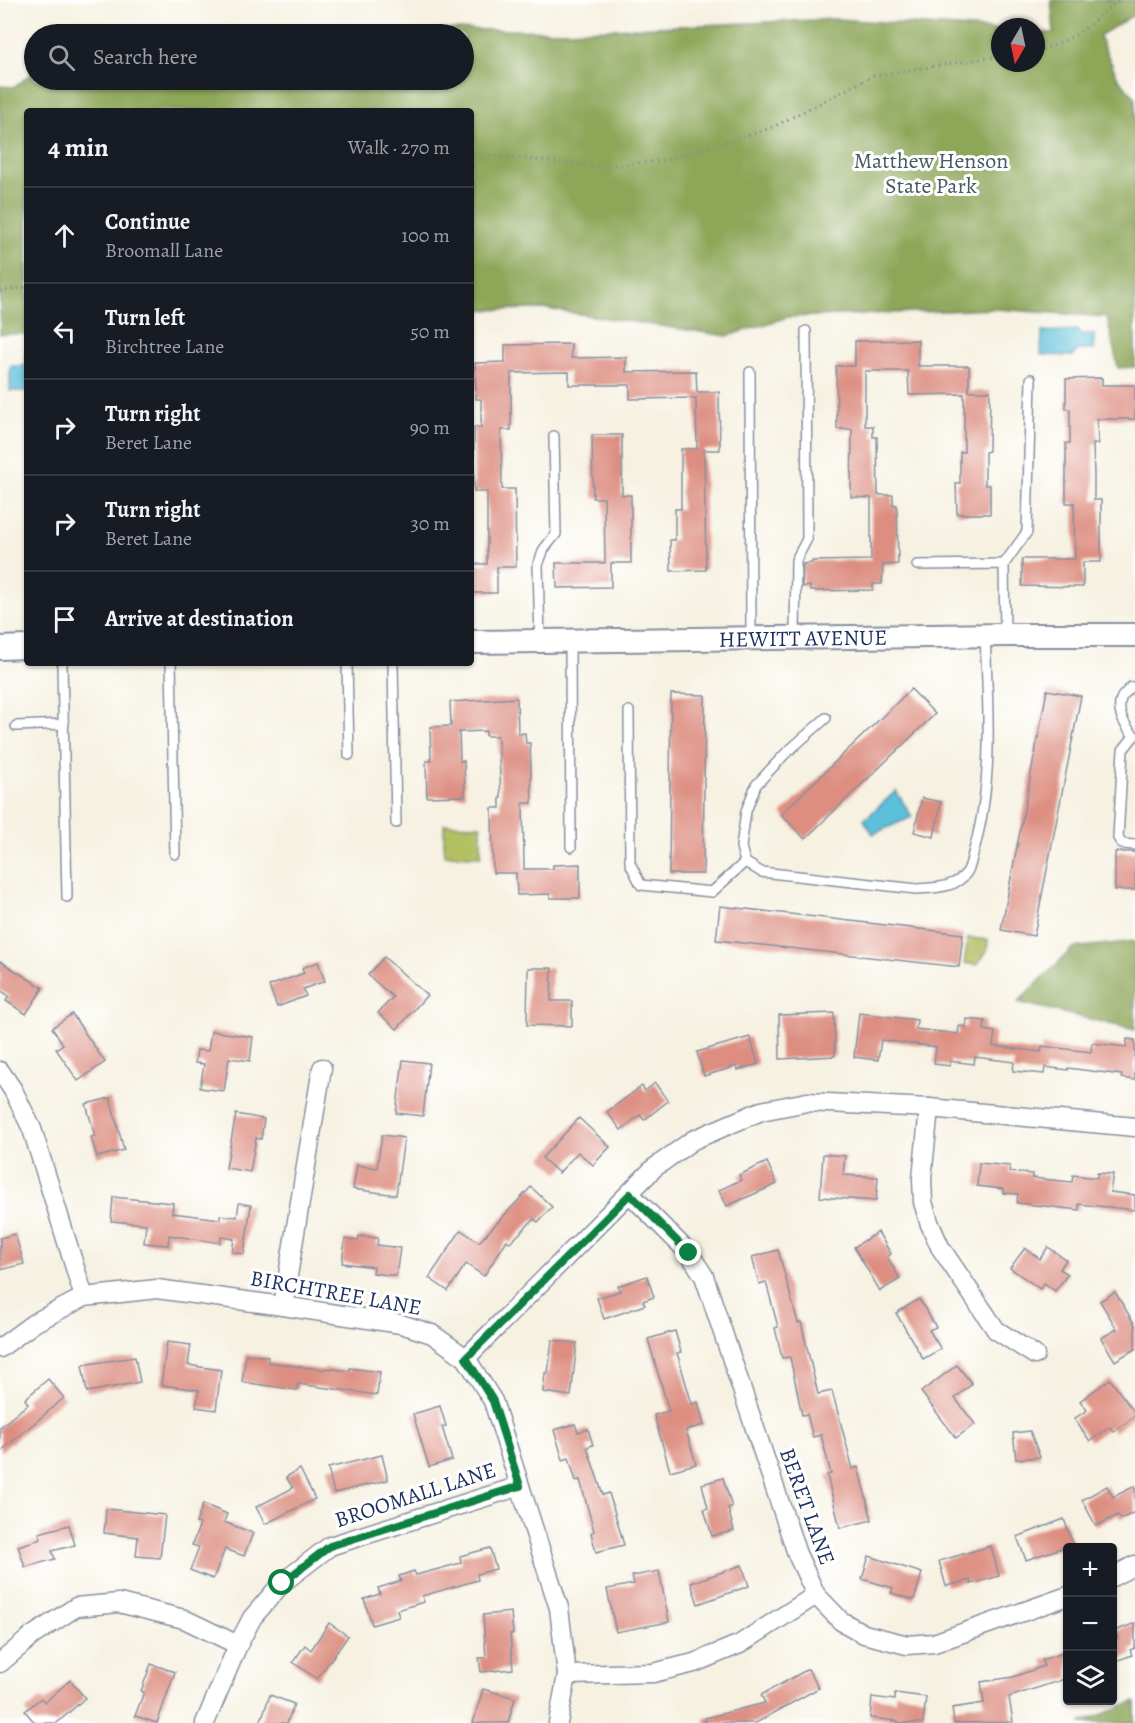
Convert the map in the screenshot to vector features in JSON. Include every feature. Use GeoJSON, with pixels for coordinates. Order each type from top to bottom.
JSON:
{"type":"FeatureCollection","features":[{"type":"Feature","properties":{"kind":"street","name":"HEWITT AVENUE"},"geometry":{"type":"LineString","coordinates":[[474,642],[1135,635]]}},
{"type":"Feature","properties":{"kind":"street"},"geometry":{"type":"LineString","coordinates":[[0,648],[24,647]]}},
{"type":"Feature","properties":{"kind":"street"},"geometry":{"type":"LineString","coordinates":[[283,1306],[322,1068]]}},
{"type":"Feature","properties":{"kind":"street"},"geometry":{"type":"LineString","coordinates":[[0,1071],[13,1090],[32,1129],[84,1297]]}},
{"type":"Feature","properties":{"kind":"street"},"geometry":{"type":"LineString","coordinates":[[466,1358],[654,1168],[693,1140],[761,1111],[807,1102],[929,1108],[1135,1127]]}},
{"type":"Feature","properties":{"kind":"street"},"geometry":{"type":"LineString","coordinates":[[929,1108],[922,1179],[923,1202],[940,1247],[996,1330],[1035,1355]]}},
{"type":"Feature","properties":{"kind":"street","name":"BERET LANE"},"geometry":{"type":"LineString","coordinates":[[630,1194],[689,1253],[704,1276],[797,1554],[816,1595],[841,1621],[864,1634],[907,1646],[934,1643],[1065,1597]]}},
{"type":"Feature","properties":{"kind":"street","name":"BIRCHTREE LANE"},"geometry":{"type":"LineString","coordinates":[[0,1348],[34,1323],[84,1297],[157,1289],[401,1324],[432,1334],[466,1358],[493,1401],[559,1608],[567,1675],[558,1723]]}},
{"type":"Feature","properties":{"kind":"street","name":"BROOMALL LANE"},"geometry":{"type":"LineString","coordinates":[[205,1723],[237,1645],[252,1618],[282,1583],[330,1546],[520,1486]]}},
{"type":"Feature","properties":{"kind":"street"},"geometry":{"type":"LineString","coordinates":[[1117,1574],[1135,1565]]}},
{"type":"Feature","properties":{"kind":"street"},"geometry":{"type":"LineString","coordinates":[[567,1675],[653,1673],[694,1663],[740,1644],[816,1595]]}},
{"type":"Feature","properties":{"kind":"street"},"geometry":{"type":"LineString","coordinates":[[0,1663],[32,1636],[76,1607],[119,1603],[184,1618],[237,1645]]}},
{"type":"Feature","properties":{"kind":"lane"},"geometry":{"type":"LineString","coordinates":[[795,637],[796,560],[807,539],[806,330]]}},
{"type":"Feature","properties":{"kind":"lane"},"geometry":{"type":"LineString","coordinates":[[750,372],[751,638]]}},
{"type":"Feature","properties":{"kind":"lane"},"geometry":{"type":"LineString","coordinates":[[826,718],[784,754],[756,785],[746,811],[741,847],[745,862],[761,872],[917,889],[941,888],[968,872],[979,833],[987,773],[988,722],[995,635],[1004,564],[1027,532],[1031,379]]}},
{"type":"Feature","properties":{"kind":"lane"},"geometry":{"type":"LineString","coordinates":[[540,641],[538,566],[544,549],[556,534],[554,436]]}},
{"type":"Feature","properties":{"kind":"lane"},"geometry":{"type":"LineString","coordinates":[[917,565],[1004,564]]}},
{"type":"Feature","properties":{"kind":"lane"},"geometry":{"type":"LineString","coordinates":[[570,640],[571,847]]}},
{"type":"Feature","properties":{"kind":"lane"},"geometry":{"type":"LineString","coordinates":[[62,666],[68,897]]}},
{"type":"Feature","properties":{"kind":"lane"},"geometry":{"type":"LineString","coordinates":[[171,666],[175,854]]}},
{"type":"Feature","properties":{"kind":"lane"},"geometry":{"type":"LineString","coordinates":[[347,666],[349,755]]}},
{"type":"Feature","properties":{"kind":"lane"},"geometry":{"type":"LineString","coordinates":[[393,666],[396,824]]}},
{"type":"Feature","properties":{"kind":"lane"},"geometry":{"type":"LineString","coordinates":[[1135,687],[1131,687],[1121,698],[1120,712],[1126,727],[1135,736],[1123,750],[1118,838],[1122,844],[1135,844]]}},
{"type":"Feature","properties":{"kind":"lane"},"geometry":{"type":"LineString","coordinates":[[629,711],[630,863],[641,885],[712,892],[745,862]]}},
{"type":"Feature","properties":{"kind":"lane"},"geometry":{"type":"LineString","coordinates":[[16,726],[64,724]]}},
{"type":"Feature","properties":{"kind":"path"},"geometry":{"type":"LineString","coordinates":[[1045,48],[1077,34],[1119,0]]}},
{"type":"Feature","properties":{"kind":"path"},"geometry":{"type":"LineString","coordinates":[[474,153],[601,167],[667,160],[771,128],[873,76],[991,57]]}},
{"type":"Feature","properties":{"kind":"path"},"geometry":{"type":"LineString","coordinates":[[0,291],[24,287]]}},
{"type":"Feature","properties":{"kind":"green space","name":"Matthew Henson State Park"},"geometry":{"type":"Polygon","coordinates":[[[1051,0],[1135,0],[1135,14],[1099,36],[1118,78],[1135,97],[1135,367],[1118,368],[1107,317],[995,309],[788,317],[727,336],[546,309],[474,310],[474,108],[24,108],[24,334],[0,334],[0,86],[15,87],[24,79],[24,90],[474,90],[474,30],[565,31],[837,19],[991,29],[991,72],[1045,72],[1045,32],[1054,33],[1051,0]]]}},
{"type":"Feature","properties":{"kind":"green space"},"geometry":{"type":"Polygon","coordinates":[[[444,824],[481,825],[481,856],[444,855],[444,824]]]}},
{"type":"Feature","properties":{"kind":"green space"},"geometry":{"type":"Polygon","coordinates":[[[968,938],[988,940],[987,951],[977,965],[964,963],[968,938]]]}},
{"type":"Feature","properties":{"kind":"green space"},"geometry":{"type":"Polygon","coordinates":[[[1135,941],[1135,1030],[1018,1002],[1073,948],[1135,941]]]}},
{"type":"Feature","properties":{"kind":"green space"},"geometry":{"type":"Polygon","coordinates":[[[1135,1701],[1135,1723],[1081,1723],[1135,1701]]]}},
{"type":"Feature","properties":{"kind":"water"},"geometry":{"type":"Polygon","coordinates":[[[1079,330],[1081,334],[1094,334],[1094,350],[1078,350],[1073,356],[1041,355],[1042,332],[1079,330]]]}},
{"type":"Feature","properties":{"kind":"water"},"geometry":{"type":"Polygon","coordinates":[[[10,366],[24,366],[24,391],[10,391],[10,366]]]}},
{"type":"Feature","properties":{"kind":"water"},"geometry":{"type":"Polygon","coordinates":[[[896,791],[912,817],[873,834],[864,820],[896,791]]]}},
{"type":"Feature","properties":{"kind":"building"},"geometry":{"type":"Polygon","coordinates":[[[918,340],[918,366],[969,366],[969,391],[990,391],[989,451],[985,452],[985,485],[990,485],[990,514],[957,514],[956,483],[960,483],[960,452],[964,452],[964,394],[909,395],[908,371],[865,371],[865,426],[873,426],[873,437],[877,437],[878,495],[893,495],[893,505],[897,505],[898,564],[883,565],[882,584],[873,584],[873,590],[810,591],[810,586],[802,587],[803,564],[812,563],[812,561],[871,560],[871,498],[851,497],[852,429],[837,429],[836,366],[855,366],[855,341],[918,340]]]}},
{"type":"Feature","properties":{"kind":"building"},"geometry":{"type":"Polygon","coordinates":[[[571,344],[571,358],[626,357],[626,372],[696,371],[697,392],[719,392],[720,450],[704,450],[706,570],[671,571],[670,540],[675,540],[675,509],[681,509],[681,449],[697,449],[696,398],[630,399],[630,385],[569,385],[569,372],[511,373],[511,430],[501,430],[502,489],[515,489],[516,567],[497,567],[497,593],[474,593],[474,564],[487,564],[487,492],[474,492],[474,427],[481,427],[481,399],[476,399],[475,363],[505,362],[505,345],[571,344]]]}},
{"type":"Feature","properties":{"kind":"building"},"geometry":{"type":"Polygon","coordinates":[[[1102,378],[1102,385],[1135,385],[1135,419],[1097,419],[1098,444],[1093,444],[1094,500],[1101,500],[1101,562],[1083,562],[1083,587],[1022,586],[1022,559],[1075,559],[1074,503],[1066,503],[1066,443],[1070,443],[1070,409],[1066,409],[1066,379],[1102,378]]]}},
{"type":"Feature","properties":{"kind":"building"},"geometry":{"type":"Polygon","coordinates":[[[592,435],[622,435],[622,495],[631,495],[631,563],[611,563],[611,587],[557,588],[556,563],[605,563],[604,498],[593,498],[592,435]]]}},
{"type":"Feature","properties":{"kind":"building"},"geometry":{"type":"Polygon","coordinates":[[[911,689],[935,714],[805,839],[781,814],[911,689]]]}},
{"type":"Feature","properties":{"kind":"building"},"geometry":{"type":"Polygon","coordinates":[[[1047,690],[1081,696],[1034,936],[1001,930],[1047,690]]]}},
{"type":"Feature","properties":{"kind":"building"},"geometry":{"type":"Polygon","coordinates":[[[671,694],[705,695],[703,874],[669,874],[671,694]]]}},
{"type":"Feature","properties":{"kind":"building"},"geometry":{"type":"Polygon","coordinates":[[[517,698],[518,734],[525,733],[526,743],[530,743],[532,803],[523,803],[524,869],[553,869],[553,865],[580,864],[580,898],[550,898],[550,894],[517,895],[516,873],[493,873],[492,808],[500,808],[501,798],[498,736],[486,736],[486,731],[459,732],[460,761],[464,761],[465,796],[427,797],[426,761],[431,761],[430,727],[451,726],[450,702],[517,698]]]}},
{"type":"Feature","properties":{"kind":"building"},"geometry":{"type":"Polygon","coordinates":[[[922,798],[941,802],[934,837],[914,832],[922,798]]]}},
{"type":"Feature","properties":{"kind":"building"},"geometry":{"type":"Polygon","coordinates":[[[1115,852],[1135,852],[1135,890],[1115,890],[1115,852]]]}},
{"type":"Feature","properties":{"kind":"building"},"geometry":{"type":"Polygon","coordinates":[[[720,906],[963,934],[959,967],[716,940],[720,906]]]}},
{"type":"Feature","properties":{"kind":"building"},"geometry":{"type":"Polygon","coordinates":[[[384,957],[427,995],[397,1029],[378,1013],[393,997],[368,975],[384,957]]]}},
{"type":"Feature","properties":{"kind":"building"},"geometry":{"type":"Polygon","coordinates":[[[0,961],[43,988],[26,1014],[6,1001],[9,996],[0,990],[0,961]]]}},
{"type":"Feature","properties":{"kind":"building"},"geometry":{"type":"Polygon","coordinates":[[[318,962],[325,981],[303,989],[306,996],[277,1007],[269,986],[304,973],[302,968],[318,962]]]}},
{"type":"Feature","properties":{"kind":"building"},"geometry":{"type":"Polygon","coordinates":[[[528,968],[552,968],[551,1001],[572,1001],[572,1026],[527,1025],[528,968]]]}},
{"type":"Feature","properties":{"kind":"building"},"geometry":{"type":"Polygon","coordinates":[[[834,1013],[835,1056],[780,1059],[779,1015],[834,1013]]]}},
{"type":"Feature","properties":{"kind":"building"},"geometry":{"type":"Polygon","coordinates":[[[859,1013],[917,1020],[916,1029],[958,1034],[959,1026],[966,1027],[967,1019],[985,1021],[984,1030],[995,1032],[993,1046],[1041,1052],[1042,1046],[1091,1052],[1092,1043],[1126,1047],[1127,1039],[1135,1040],[1135,1080],[1121,1078],[1122,1075],[1068,1068],[1068,1070],[1045,1067],[1044,1074],[1013,1071],[1014,1062],[975,1057],[974,1064],[950,1061],[950,1066],[934,1064],[936,1047],[881,1040],[878,1060],[854,1057],[859,1013]]]}},
{"type":"Feature","properties":{"kind":"building"},"geometry":{"type":"Polygon","coordinates":[[[72,1014],[105,1062],[78,1081],[56,1049],[63,1044],[52,1028],[72,1014]]]}},
{"type":"Feature","properties":{"kind":"building"},"geometry":{"type":"Polygon","coordinates":[[[211,1031],[253,1037],[250,1061],[229,1058],[224,1091],[200,1088],[204,1064],[195,1063],[197,1050],[208,1051],[211,1031]]]}},
{"type":"Feature","properties":{"kind":"building"},"geometry":{"type":"Polygon","coordinates":[[[750,1037],[758,1064],[738,1070],[737,1066],[704,1076],[697,1052],[750,1037]]]}},
{"type":"Feature","properties":{"kind":"building"},"geometry":{"type":"Polygon","coordinates":[[[403,1060],[429,1063],[423,1116],[396,1113],[403,1060]]]}},
{"type":"Feature","properties":{"kind":"building"},"geometry":{"type":"Polygon","coordinates":[[[655,1083],[668,1101],[644,1120],[640,1115],[621,1130],[607,1112],[642,1086],[645,1091],[655,1083]]]}},
{"type":"Feature","properties":{"kind":"building"},"geometry":{"type":"Polygon","coordinates":[[[110,1098],[124,1150],[97,1157],[91,1137],[95,1136],[86,1104],[110,1098]]]}},
{"type":"Feature","properties":{"kind":"building"},"geometry":{"type":"Polygon","coordinates":[[[236,1114],[264,1119],[261,1139],[256,1138],[250,1172],[226,1168],[236,1114]]]}},
{"type":"Feature","properties":{"kind":"building"},"geometry":{"type":"Polygon","coordinates":[[[579,1118],[610,1147],[593,1165],[578,1152],[559,1173],[542,1158],[579,1118]]]}},
{"type":"Feature","properties":{"kind":"building"},"geometry":{"type":"Polygon","coordinates":[[[382,1135],[404,1138],[396,1195],[353,1189],[357,1165],[377,1168],[382,1135]]]}},
{"type":"Feature","properties":{"kind":"building"},"geometry":{"type":"Polygon","coordinates":[[[823,1154],[845,1156],[843,1175],[878,1177],[876,1201],[820,1197],[823,1154]]]}},
{"type":"Feature","properties":{"kind":"building"},"geometry":{"type":"Polygon","coordinates":[[[767,1162],[777,1184],[727,1206],[719,1190],[741,1180],[739,1175],[767,1162]]]}},
{"type":"Feature","properties":{"kind":"building"},"geometry":{"type":"Polygon","coordinates":[[[979,1163],[1010,1166],[1009,1172],[1032,1174],[1032,1178],[1072,1182],[1073,1175],[1097,1178],[1097,1173],[1113,1174],[1110,1192],[1135,1195],[1135,1210],[1079,1204],[1079,1210],[1017,1203],[1018,1194],[1003,1193],[1003,1189],[977,1186],[979,1163]]]}},
{"type":"Feature","properties":{"kind":"building"},"geometry":{"type":"Polygon","coordinates":[[[531,1187],[552,1207],[538,1222],[534,1219],[510,1243],[507,1240],[484,1276],[466,1264],[448,1291],[429,1278],[461,1230],[479,1242],[531,1187]]]}},
{"type":"Feature","properties":{"kind":"building"},"geometry":{"type":"Polygon","coordinates":[[[113,1197],[173,1203],[172,1213],[220,1219],[220,1215],[237,1217],[239,1203],[251,1205],[244,1254],[232,1252],[234,1239],[221,1237],[220,1243],[169,1235],[168,1245],[144,1243],[146,1224],[111,1221],[113,1197]]]}},
{"type":"Feature","properties":{"kind":"building"},"geometry":{"type":"Polygon","coordinates":[[[878,1232],[891,1254],[887,1257],[900,1279],[880,1291],[854,1247],[878,1232]]]}},
{"type":"Feature","properties":{"kind":"building"},"geometry":{"type":"Polygon","coordinates":[[[15,1234],[24,1264],[0,1270],[0,1238],[15,1234]]]}},
{"type":"Feature","properties":{"kind":"building"},"geometry":{"type":"Polygon","coordinates":[[[359,1236],[378,1238],[377,1245],[400,1248],[396,1276],[373,1273],[374,1267],[342,1263],[345,1239],[358,1241],[359,1236]]]}},
{"type":"Feature","properties":{"kind":"building"},"geometry":{"type":"Polygon","coordinates":[[[1048,1247],[1066,1260],[1060,1269],[1068,1274],[1055,1291],[1044,1283],[1040,1289],[1010,1268],[1025,1248],[1040,1259],[1048,1247]]]}},
{"type":"Feature","properties":{"kind":"building"},"geometry":{"type":"Polygon","coordinates":[[[778,1250],[798,1323],[801,1322],[818,1394],[832,1391],[853,1469],[858,1467],[872,1520],[840,1528],[827,1475],[831,1474],[821,1435],[813,1437],[807,1414],[802,1415],[790,1357],[782,1358],[775,1328],[778,1327],[766,1282],[759,1284],[752,1257],[778,1250]]]}},
{"type":"Feature","properties":{"kind":"building"},"geometry":{"type":"Polygon","coordinates":[[[647,1276],[654,1297],[643,1301],[645,1305],[604,1319],[597,1298],[620,1291],[618,1286],[647,1276]]]}},
{"type":"Feature","properties":{"kind":"building"},"geometry":{"type":"Polygon","coordinates":[[[1115,1292],[1135,1325],[1135,1349],[1115,1361],[1101,1338],[1117,1329],[1100,1301],[1115,1292]]]}},
{"type":"Feature","properties":{"kind":"building"},"geometry":{"type":"Polygon","coordinates":[[[919,1299],[936,1327],[929,1330],[941,1349],[923,1359],[896,1313],[919,1299]]]}},
{"type":"Feature","properties":{"kind":"building"},"geometry":{"type":"Polygon","coordinates":[[[675,1331],[681,1352],[677,1353],[692,1404],[698,1402],[704,1425],[686,1430],[696,1464],[670,1471],[654,1415],[669,1411],[648,1339],[675,1331]]]}},
{"type":"Feature","properties":{"kind":"building"},"geometry":{"type":"Polygon","coordinates":[[[552,1340],[577,1343],[571,1396],[543,1392],[552,1340]]]}},
{"type":"Feature","properties":{"kind":"building"},"geometry":{"type":"Polygon","coordinates":[[[167,1342],[191,1345],[188,1365],[221,1370],[216,1410],[196,1407],[199,1390],[161,1385],[167,1342]]]}},
{"type":"Feature","properties":{"kind":"building"},"geometry":{"type":"Polygon","coordinates":[[[246,1354],[268,1357],[268,1362],[324,1370],[325,1368],[350,1371],[350,1368],[380,1372],[377,1395],[298,1384],[297,1390],[242,1382],[246,1354]]]}},
{"type":"Feature","properties":{"kind":"building"},"geometry":{"type":"Polygon","coordinates":[[[135,1357],[140,1382],[87,1392],[82,1365],[135,1357]]]}},
{"type":"Feature","properties":{"kind":"building"},"geometry":{"type":"Polygon","coordinates":[[[957,1365],[972,1384],[955,1398],[975,1424],[956,1438],[921,1392],[957,1365]]]}},
{"type":"Feature","properties":{"kind":"building"},"geometry":{"type":"Polygon","coordinates":[[[48,1379],[64,1398],[0,1452],[0,1427],[28,1404],[25,1399],[48,1379]]]}},
{"type":"Feature","properties":{"kind":"building"},"geometry":{"type":"Polygon","coordinates":[[[1110,1379],[1135,1416],[1114,1432],[1110,1427],[1090,1441],[1074,1419],[1087,1410],[1080,1401],[1110,1379]]]}},
{"type":"Feature","properties":{"kind":"building"},"geometry":{"type":"Polygon","coordinates":[[[440,1406],[446,1426],[442,1427],[452,1460],[429,1467],[413,1414],[440,1406]]]}},
{"type":"Feature","properties":{"kind":"building"},"geometry":{"type":"Polygon","coordinates":[[[575,1424],[578,1432],[588,1429],[593,1445],[587,1447],[603,1495],[609,1493],[624,1545],[596,1552],[591,1533],[594,1531],[580,1480],[576,1481],[569,1458],[563,1460],[554,1430],[575,1424]]]}},
{"type":"Feature","properties":{"kind":"building"},"geometry":{"type":"Polygon","coordinates":[[[1030,1431],[1040,1457],[1016,1459],[1013,1433],[1030,1431]]]}},
{"type":"Feature","properties":{"kind":"building"},"geometry":{"type":"Polygon","coordinates":[[[382,1455],[388,1480],[334,1493],[328,1468],[382,1455]]]}},
{"type":"Feature","properties":{"kind":"building"},"geometry":{"type":"Polygon","coordinates":[[[300,1469],[315,1499],[265,1524],[256,1507],[293,1488],[286,1477],[300,1469]]]}},
{"type":"Feature","properties":{"kind":"building"},"geometry":{"type":"Polygon","coordinates":[[[723,1478],[732,1507],[728,1508],[734,1531],[712,1536],[704,1509],[708,1508],[702,1484],[723,1478]]]}},
{"type":"Feature","properties":{"kind":"building"},"geometry":{"type":"Polygon","coordinates":[[[1107,1486],[1113,1497],[1135,1486],[1135,1512],[1121,1519],[1118,1515],[1096,1526],[1082,1500],[1107,1486]]]}},
{"type":"Feature","properties":{"kind":"building"},"geometry":{"type":"Polygon","coordinates":[[[203,1504],[227,1514],[224,1522],[253,1533],[244,1556],[225,1549],[213,1579],[190,1570],[199,1547],[192,1545],[200,1524],[196,1523],[203,1504]]]}},
{"type":"Feature","properties":{"kind":"building"},"geometry":{"type":"Polygon","coordinates":[[[106,1509],[165,1515],[160,1558],[136,1556],[138,1537],[104,1533],[106,1509]]]}},
{"type":"Feature","properties":{"kind":"building"},"geometry":{"type":"Polygon","coordinates":[[[1064,1519],[1073,1543],[1063,1543],[1063,1547],[1026,1560],[1017,1537],[1064,1519]]]}},
{"type":"Feature","properties":{"kind":"building"},"geometry":{"type":"Polygon","coordinates":[[[69,1525],[75,1545],[52,1551],[55,1559],[25,1567],[18,1546],[41,1539],[39,1533],[69,1525]]]}},
{"type":"Feature","properties":{"kind":"building"},"geometry":{"type":"Polygon","coordinates":[[[991,1546],[999,1576],[971,1584],[970,1580],[946,1586],[939,1561],[991,1546]]]}},
{"type":"Feature","properties":{"kind":"building"},"geometry":{"type":"Polygon","coordinates":[[[490,1548],[496,1569],[477,1574],[478,1580],[422,1596],[424,1602],[397,1610],[399,1617],[372,1625],[364,1599],[380,1594],[378,1588],[401,1581],[399,1576],[414,1571],[416,1575],[461,1563],[460,1556],[490,1548]]]}},
{"type":"Feature","properties":{"kind":"building"},"geometry":{"type":"Polygon","coordinates":[[[869,1556],[922,1573],[914,1600],[891,1593],[893,1588],[862,1579],[869,1556]]]}},
{"type":"Feature","properties":{"kind":"building"},"geometry":{"type":"Polygon","coordinates":[[[742,1565],[749,1586],[698,1604],[691,1583],[742,1565]]]}},
{"type":"Feature","properties":{"kind":"building"},"geometry":{"type":"Polygon","coordinates":[[[659,1571],[669,1622],[616,1632],[607,1589],[634,1584],[632,1576],[659,1571]]]}},
{"type":"Feature","properties":{"kind":"building"},"geometry":{"type":"Polygon","coordinates":[[[511,1612],[513,1669],[481,1672],[479,1658],[486,1658],[483,1615],[511,1612]]]}},
{"type":"Feature","properties":{"kind":"building"},"geometry":{"type":"Polygon","coordinates":[[[329,1623],[348,1636],[317,1679],[293,1662],[305,1645],[311,1650],[329,1623]]]}},
{"type":"Feature","properties":{"kind":"building"},"geometry":{"type":"Polygon","coordinates":[[[1135,1623],[1135,1648],[1130,1650],[1132,1655],[1117,1661],[1118,1638],[1117,1630],[1135,1623]]]}},
{"type":"Feature","properties":{"kind":"building"},"geometry":{"type":"Polygon","coordinates":[[[1063,1653],[1063,1680],[1009,1697],[1013,1722],[954,1723],[952,1708],[984,1703],[981,1682],[1013,1677],[1044,1666],[1042,1660],[1063,1653]]]}},
{"type":"Feature","properties":{"kind":"building"},"geometry":{"type":"Polygon","coordinates":[[[151,1664],[175,1672],[157,1723],[135,1716],[151,1664]]]}},
{"type":"Feature","properties":{"kind":"building"},"geometry":{"type":"Polygon","coordinates":[[[808,1669],[819,1688],[756,1723],[705,1723],[705,1718],[765,1703],[761,1695],[808,1669]]]}},
{"type":"Feature","properties":{"kind":"building"},"geometry":{"type":"Polygon","coordinates":[[[70,1680],[85,1698],[57,1723],[35,1723],[25,1711],[41,1698],[45,1702],[70,1680]]]}},
{"type":"Feature","properties":{"kind":"building"},"geometry":{"type":"Polygon","coordinates":[[[483,1689],[515,1698],[508,1723],[473,1723],[483,1689]]]}},
{"type":"Feature","properties":{"kind":"building"},"geometry":{"type":"Polygon","coordinates":[[[895,1693],[926,1697],[923,1723],[898,1723],[898,1721],[870,1718],[872,1697],[895,1700],[895,1693]]]}},
{"type":"Feature","properties":{"kind":"building"},"geometry":{"type":"Polygon","coordinates":[[[270,1695],[294,1704],[287,1723],[260,1723],[270,1695]]]}},
{"type":"Feature","properties":{"kind":"route"},"geometry":{"type":"LineString","coordinates":[[282,1583],[330,1546],[520,1486],[493,1401],[466,1358],[630,1194],[689,1253]]}}]}
